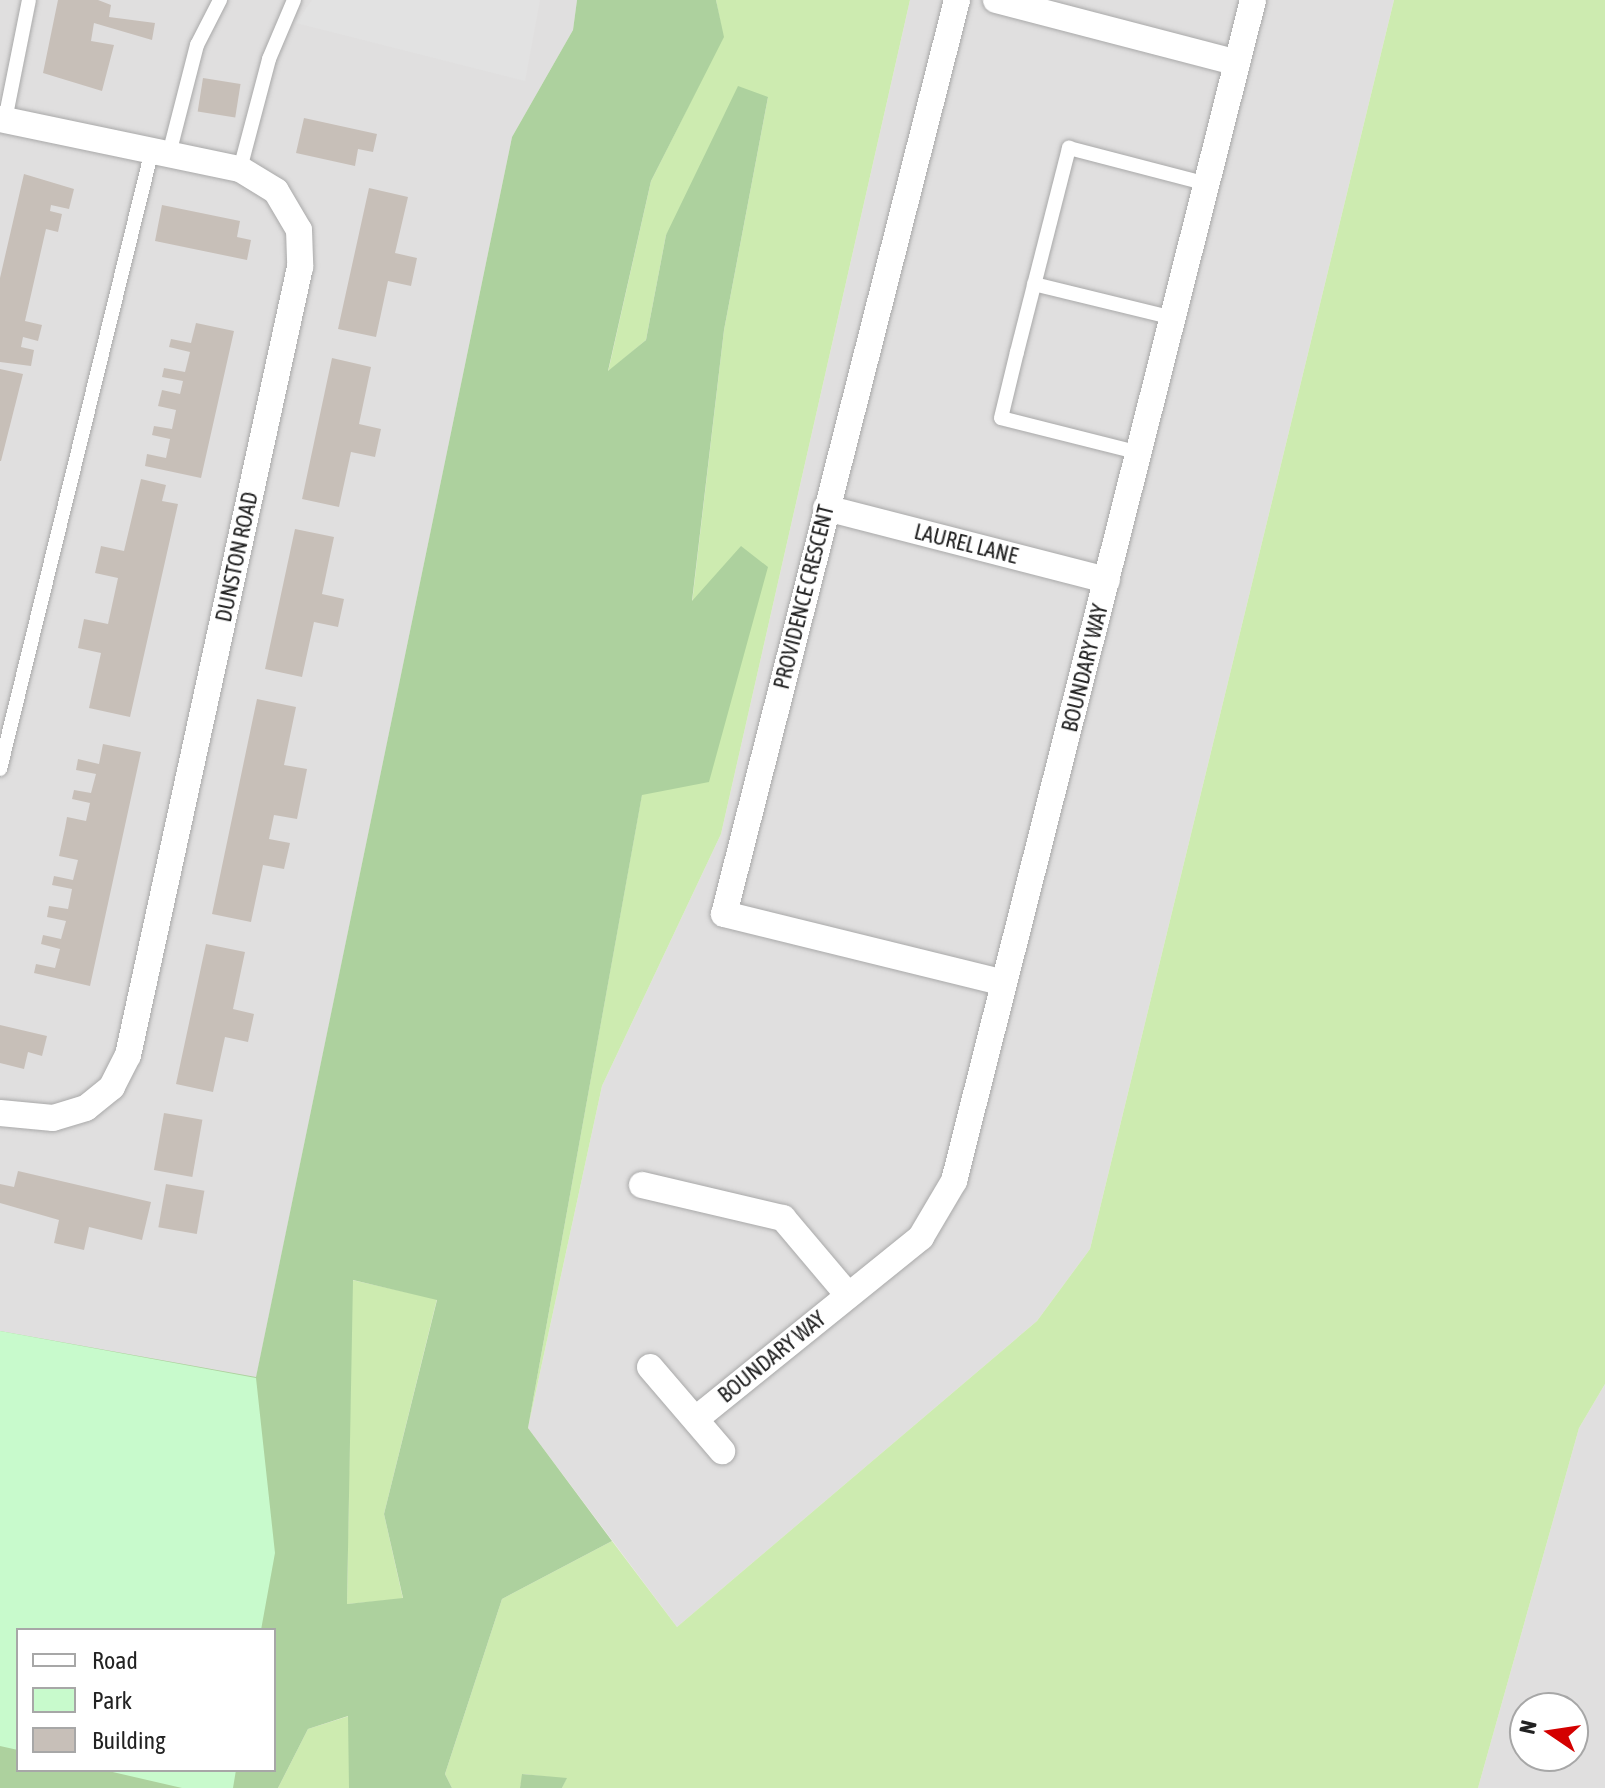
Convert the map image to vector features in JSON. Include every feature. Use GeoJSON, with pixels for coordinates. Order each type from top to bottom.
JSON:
{"type":"FeatureCollection","features":[{"type":"Feature","properties":{"kind":"street","name":"PROVIDENCE CRESCENT"},"geometry":{"type":"LineString","coordinates":[[957,0],[724,914],[1004,983]]}},
{"type":"Feature","properties":{"kind":"street"},"geometry":{"type":"LineString","coordinates":[[996,0],[1237,63]]}},
{"type":"Feature","properties":{"kind":"street","name":"BOUNDARY WAY"},"geometry":{"type":"LineString","coordinates":[[697,1418],[848,1295],[941,1212],[1004,983],[1253,0]]}},
{"type":"Feature","properties":{"kind":"street","name":"DUNSTON ROAD"},"geometry":{"type":"LineString","coordinates":[[0,1113],[53,1118],[86,1108],[112,1087],[128,1055],[300,267],[299,230],[276,191],[240,169],[3,120]]}},
{"type":"Feature","properties":{"kind":"street","name":"LAUREL LANE"},"geometry":{"type":"LineString","coordinates":[[826,508],[1107,580]]}},
{"type":"Feature","properties":{"kind":"street","name":"BOUNDARY WAY"},"geometry":{"type":"LineString","coordinates":[[642,1185],[783,1218],[848,1295]]}},
{"type":"Feature","properties":{"kind":"street","name":"BOUNDARY WAY"},"geometry":{"type":"LineString","coordinates":[[650,1367],[697,1418],[722,1451]]}},
{"type":"Feature","properties":{"kind":"lane"},"geometry":{"type":"LineString","coordinates":[[3,120],[29,0]]}},
{"type":"Feature","properties":{"kind":"lane"},"geometry":{"type":"LineString","coordinates":[[0,769],[161,152],[197,45],[220,0]]}},
{"type":"Feature","properties":{"kind":"lane"},"geometry":{"type":"LineString","coordinates":[[240,169],[269,59],[294,0]]}},
{"type":"Feature","properties":{"kind":"lane"},"geometry":{"type":"LineString","coordinates":[[1140,453],[1001,418],[1034,284],[1069,148],[1207,184]]}},
{"type":"Feature","properties":{"kind":"lane"},"geometry":{"type":"LineString","coordinates":[[1034,284],[1174,318]]}},
{"type":"Feature","properties":{"kind":"shaded area"},"geometry":{"type":"Polygon","coordinates":[[[0,0],[577,0],[573,30],[512,137],[256,1378],[0,1331],[0,0]]]}},
{"type":"Feature","properties":{"kind":"shaded area"},"geometry":{"type":"Polygon","coordinates":[[[312,0],[540,0],[525,81],[296,23],[312,0]]]}},
{"type":"Feature","properties":{"kind":"shaded area"},"geometry":{"type":"Polygon","coordinates":[[[910,0],[1394,0],[1090,1249],[1037,1321],[677,1627],[528,1428],[602,1086],[721,834],[910,0]]]}},
{"type":"Feature","properties":{"kind":"shaded area"},"geometry":{"type":"Polygon","coordinates":[[[1605,1384],[1605,1788],[1478,1788],[1579,1428],[1605,1384]]]}},
{"type":"Feature","properties":{"kind":"green space"},"geometry":{"type":"Polygon","coordinates":[[[577,0],[716,0],[724,37],[651,181],[608,371],[646,340],[666,235],[738,86],[768,97],[724,330],[692,601],[741,546],[768,567],[709,782],[642,795],[528,1428],[612,1541],[502,1599],[445,1774],[452,1788],[349,1788],[348,1716],[308,1729],[278,1788],[0,1788],[0,1708],[16,1688],[16,1772],[276,1772],[276,1628],[223,1628],[0,1390],[0,1331],[256,1377],[512,137],[573,30],[577,0]],[[353,1280],[347,1604],[403,1598],[384,1514],[437,1300],[353,1280]]]}},
{"type":"Feature","properties":{"kind":"green space"},"geometry":{"type":"Polygon","coordinates":[[[716,0],[910,0],[721,834],[602,1086],[528,1428],[642,794],[692,603],[724,330],[768,97],[666,235],[646,340],[608,372],[651,181],[723,37],[716,0]]]}},
{"type":"Feature","properties":{"kind":"green space"},"geometry":{"type":"Polygon","coordinates":[[[1394,0],[1605,0],[1605,1384],[1579,1428],[1478,1788],[562,1788],[566,1779],[523,1774],[520,1788],[452,1788],[445,1774],[502,1599],[612,1541],[677,1627],[1037,1321],[1090,1249],[1394,0]]]}},
{"type":"Feature","properties":{"kind":"green space"},"geometry":{"type":"Polygon","coordinates":[[[352,1280],[437,1299],[384,1514],[403,1599],[347,1604],[352,1280]]]}},
{"type":"Feature","properties":{"kind":"green space"},"geometry":{"type":"Polygon","coordinates":[[[0,1331],[256,1378],[275,1553],[261,1628],[16,1628],[16,1750],[0,1746],[0,1331]]]}},
{"type":"Feature","properties":{"kind":"green space"},"geometry":{"type":"Polygon","coordinates":[[[349,1716],[349,1788],[278,1788],[308,1729],[349,1716]]]}},
{"type":"Feature","properties":{"kind":"green space"},"geometry":{"type":"Polygon","coordinates":[[[113,1772],[236,1772],[233,1788],[182,1788],[113,1772]]]}},
{"type":"Feature","properties":{"kind":"green space"},"geometry":{"type":"Polygon","coordinates":[[[522,1774],[567,1778],[562,1788],[520,1788],[522,1774]]]}},
{"type":"Feature","properties":{"kind":"building"},"geometry":{"type":"Polygon","coordinates":[[[58,0],[98,0],[111,5],[109,17],[155,23],[152,40],[94,23],[91,41],[114,45],[102,91],[43,73],[58,0]]]}},
{"type":"Feature","properties":{"kind":"building"},"geometry":{"type":"Polygon","coordinates":[[[203,78],[241,84],[235,118],[198,112],[203,78]]]}},
{"type":"Feature","properties":{"kind":"building"},"geometry":{"type":"Polygon","coordinates":[[[304,118],[377,134],[373,152],[358,149],[355,166],[296,153],[304,118]]]}},
{"type":"Feature","properties":{"kind":"building"},"geometry":{"type":"Polygon","coordinates":[[[24,174],[74,189],[69,209],[51,205],[50,211],[62,214],[58,232],[46,229],[25,321],[42,325],[38,341],[23,337],[21,347],[34,350],[31,366],[0,362],[0,278],[24,174]]]}},
{"type":"Feature","properties":{"kind":"building"},"geometry":{"type":"Polygon","coordinates":[[[369,188],[408,197],[395,253],[417,258],[411,286],[388,281],[376,337],[338,329],[369,188]]]}},
{"type":"Feature","properties":{"kind":"building"},"geometry":{"type":"Polygon","coordinates":[[[162,205],[240,221],[237,237],[251,240],[247,260],[155,241],[162,205]]]}},
{"type":"Feature","properties":{"kind":"building"},"geometry":{"type":"Polygon","coordinates":[[[196,323],[234,331],[201,478],[145,466],[147,454],[166,458],[170,439],[152,435],[154,426],[172,429],[176,410],[158,406],[162,390],[180,394],[183,381],[162,377],[164,368],[185,372],[190,352],[169,347],[171,339],[191,343],[196,323]]]}},
{"type":"Feature","properties":{"kind":"building"},"geometry":{"type":"Polygon","coordinates":[[[332,358],[371,367],[359,424],[381,429],[375,457],[351,452],[339,507],[302,499],[332,358]]]}},
{"type":"Feature","properties":{"kind":"building"},"geometry":{"type":"Polygon","coordinates":[[[0,369],[23,374],[1,461],[0,461],[0,369]]]}},
{"type":"Feature","properties":{"kind":"building"},"geometry":{"type":"Polygon","coordinates":[[[141,479],[166,485],[162,501],[178,504],[130,717],[89,708],[101,653],[78,648],[84,619],[108,624],[118,578],[95,573],[101,546],[124,551],[141,479]]]}},
{"type":"Feature","properties":{"kind":"building"},"geometry":{"type":"Polygon","coordinates":[[[295,529],[334,537],[322,594],[344,599],[338,627],[314,622],[302,677],[265,669],[295,529]]]}},
{"type":"Feature","properties":{"kind":"building"},"geometry":{"type":"Polygon","coordinates":[[[257,699],[296,707],[284,765],[307,769],[297,819],[274,815],[269,839],[290,843],[284,869],[263,865],[251,922],[212,914],[257,699]]]}},
{"type":"Feature","properties":{"kind":"building"},"geometry":{"type":"Polygon","coordinates":[[[103,744],[141,752],[90,986],[34,973],[36,964],[55,968],[60,949],[41,944],[43,935],[61,939],[66,921],[47,917],[49,906],[68,909],[72,889],[52,885],[54,876],[73,880],[78,860],[59,856],[67,817],[86,821],[90,803],[72,799],[74,790],[91,793],[96,774],[76,770],[78,759],[99,764],[103,744]]]}},
{"type":"Feature","properties":{"kind":"building"},"geometry":{"type":"Polygon","coordinates":[[[206,944],[245,952],[233,1009],[254,1014],[248,1042],[225,1037],[213,1092],[176,1084],[206,944]]]}},
{"type":"Feature","properties":{"kind":"building"},"geometry":{"type":"Polygon","coordinates":[[[0,1025],[47,1036],[42,1056],[28,1052],[24,1069],[0,1063],[0,1025]]]}},
{"type":"Feature","properties":{"kind":"building"},"geometry":{"type":"Polygon","coordinates":[[[164,1113],[202,1120],[192,1177],[154,1170],[164,1113]]]}},
{"type":"Feature","properties":{"kind":"building"},"geometry":{"type":"Polygon","coordinates":[[[18,1171],[151,1202],[142,1240],[89,1227],[84,1250],[54,1243],[59,1220],[0,1203],[0,1184],[14,1187],[18,1171]]]}},
{"type":"Feature","properties":{"kind":"building"},"geometry":{"type":"Polygon","coordinates":[[[166,1184],[204,1191],[197,1234],[158,1227],[166,1184]]]}}]}
